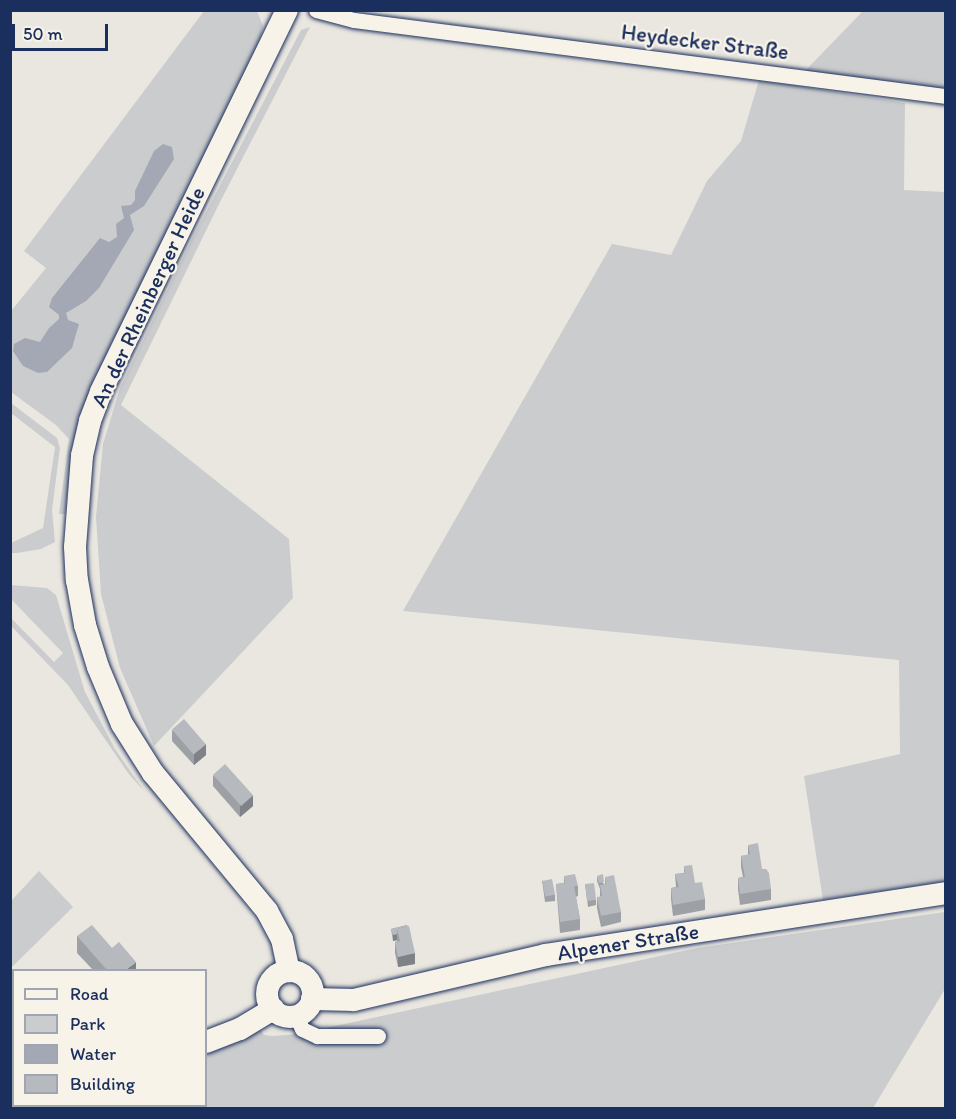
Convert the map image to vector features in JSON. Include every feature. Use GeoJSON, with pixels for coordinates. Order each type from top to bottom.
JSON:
{"type":"FeatureCollection","features":[{"type":"Feature","properties":{"kind":"street","name":"An der Rheinberger Heide"},"geometry":{"type":"LineString","coordinates":[[288,10],[101,392],[90,421],[82,456],[75,547],[85,625],[98,668],[122,724],[153,774],[267,911],[282,939],[289,971]]}},
{"type":"Feature","properties":{"kind":"street","name":"Heydecker Straße"},"geometry":{"type":"LineString","coordinates":[[316,10],[354,20],[945,96]]}},
{"type":"Feature","properties":{"kind":"street","name":"Alpener Straße"},"geometry":{"type":"LineString","coordinates":[[312,999],[354,1000],[546,955],[945,892]]}},
{"type":"Feature","properties":{"kind":"street"},"geometry":{"type":"LineString","coordinates":[[289,971],[302,974],[308,979],[312,999],[306,1010],[296,1016],[284,1016],[273,1009],[268,996],[275,977],[289,971]]}},
{"type":"Feature","properties":{"kind":"street"},"geometry":{"type":"LineString","coordinates":[[207,1042],[240,1029],[273,1009]]}},
{"type":"Feature","properties":{"kind":"street"},"geometry":{"type":"LineString","coordinates":[[296,1016],[302,1029],[317,1036],[378,1036]]}},
{"type":"Feature","properties":{"kind":"green space"},"geometry":{"type":"Polygon","coordinates":[[[204,11],[257,11],[263,26],[261,38],[180,206],[72,456],[65,514],[59,514],[69,439],[56,425],[11,392],[11,311],[46,268],[24,251],[204,11]]]}},
{"type":"Feature","properties":{"kind":"green space"},"geometry":{"type":"Polygon","coordinates":[[[863,11],[945,11],[945,93],[805,71],[863,11]]]}},
{"type":"Feature","properties":{"kind":"green space"},"geometry":{"type":"Polygon","coordinates":[[[310,27],[219,204],[121,405],[289,539],[293,598],[154,746],[120,668],[101,594],[96,517],[103,444],[120,388],[193,237],[301,30],[310,27]]]}},
{"type":"Feature","properties":{"kind":"green space"},"geometry":{"type":"Polygon","coordinates":[[[759,80],[905,103],[904,190],[945,192],[945,882],[823,900],[804,776],[900,754],[899,660],[403,611],[612,244],[671,255],[707,181],[741,141],[759,80]]]}},
{"type":"Feature","properties":{"kind":"green space"},"geometry":{"type":"Polygon","coordinates":[[[11,403],[57,438],[60,448],[52,510],[55,542],[41,549],[17,553],[11,553],[11,543],[43,528],[55,447],[11,413],[11,403]]]}},
{"type":"Feature","properties":{"kind":"green space"},"geometry":{"type":"Polygon","coordinates":[[[11,585],[47,588],[56,595],[85,692],[115,749],[144,791],[128,773],[68,685],[11,626],[11,618],[54,662],[63,653],[11,599],[11,585]]]}},
{"type":"Feature","properties":{"kind":"green space"},"geometry":{"type":"Polygon","coordinates":[[[39,871],[73,907],[11,968],[11,901],[39,871]]]}},
{"type":"Feature","properties":{"kind":"green space"},"geometry":{"type":"Polygon","coordinates":[[[945,912],[945,989],[873,1108],[54,1108],[207,1107],[207,1047],[260,1029],[264,1035],[298,1034],[697,948],[945,912]]]}},
{"type":"Feature","properties":{"kind":"green space"},"geometry":{"type":"Polygon","coordinates":[[[10,1008],[12,1010],[12,1107],[34,1107],[11,1108],[10,1008]]]}},
{"type":"Feature","properties":{"kind":"water"},"geometry":{"type":"Polygon","coordinates":[[[163,144],[172,147],[174,159],[144,206],[130,215],[134,230],[99,288],[86,301],[66,313],[68,320],[79,324],[72,348],[47,372],[38,373],[23,366],[13,351],[14,344],[25,338],[40,342],[49,328],[59,319],[59,315],[49,307],[52,298],[100,238],[109,242],[117,237],[116,224],[124,218],[121,206],[131,205],[135,200],[135,191],[154,151],[163,144]]]}},
{"type":"Feature","properties":{"kind":"building"},"geometry":{"type":"Polygon","coordinates":[[[184,719],[206,744],[194,754],[172,729],[184,719]]]}},
{"type":"Feature","properties":{"kind":"building"},"geometry":{"type":"Polygon","coordinates":[[[225,764],[253,795],[241,806],[213,775],[225,764]]]}},
{"type":"Feature","properties":{"kind":"building"},"geometry":{"type":"Polygon","coordinates":[[[758,843],[762,869],[766,869],[769,873],[771,889],[740,894],[738,878],[745,877],[741,856],[750,854],[748,845],[758,843]]]}},
{"type":"Feature","properties":{"kind":"building"},"geometry":{"type":"Polygon","coordinates":[[[692,865],[695,883],[702,882],[705,899],[673,905],[671,888],[679,887],[675,874],[685,873],[684,866],[692,865]]]}},
{"type":"Feature","properties":{"kind":"building"},"geometry":{"type":"Polygon","coordinates":[[[575,874],[578,886],[574,886],[580,919],[560,922],[556,884],[565,883],[564,876],[575,874]]]}},
{"type":"Feature","properties":{"kind":"building"},"geometry":{"type":"Polygon","coordinates":[[[603,874],[604,882],[599,883],[597,876],[603,874]]]}},
{"type":"Feature","properties":{"kind":"building"},"geometry":{"type":"Polygon","coordinates":[[[614,875],[621,912],[601,916],[597,897],[602,896],[600,885],[606,884],[605,877],[614,875]]]}},
{"type":"Feature","properties":{"kind":"building"},"geometry":{"type":"Polygon","coordinates":[[[552,879],[555,895],[545,897],[542,881],[552,879]]]}},
{"type":"Feature","properties":{"kind":"building"},"geometry":{"type":"Polygon","coordinates":[[[594,883],[596,900],[587,901],[585,884],[594,883]]]}},
{"type":"Feature","properties":{"kind":"building"},"geometry":{"type":"Polygon","coordinates":[[[92,925],[112,948],[119,942],[136,962],[127,969],[106,969],[77,936],[92,925]]]}},
{"type":"Feature","properties":{"kind":"building"},"geometry":{"type":"Polygon","coordinates":[[[407,925],[397,929],[397,934],[393,935],[391,929],[407,925]]]}},
{"type":"Feature","properties":{"kind":"building"},"geometry":{"type":"Polygon","coordinates":[[[409,926],[415,953],[398,957],[395,942],[400,941],[397,929],[409,926]]]}}]}
